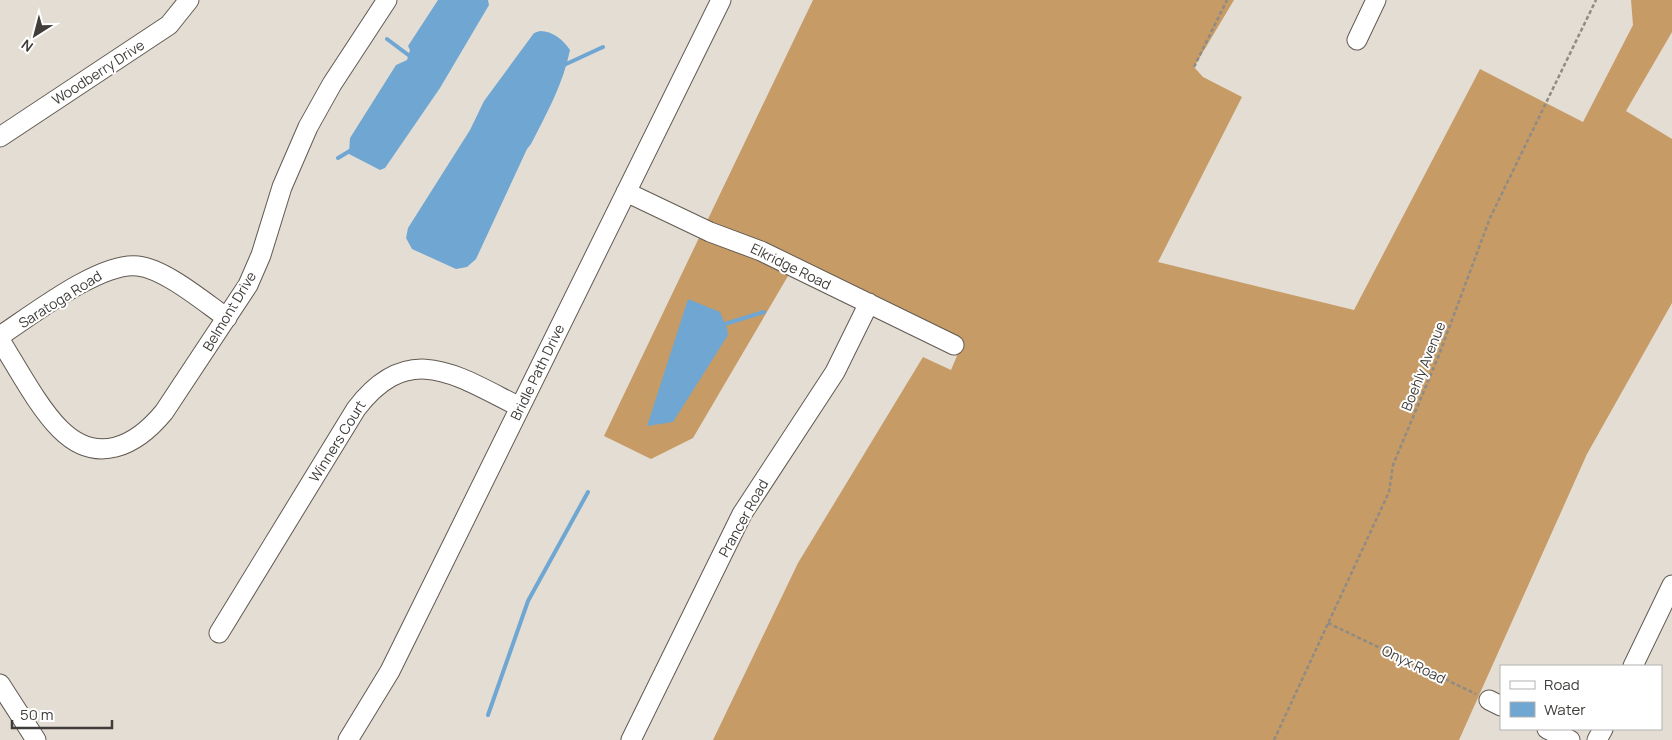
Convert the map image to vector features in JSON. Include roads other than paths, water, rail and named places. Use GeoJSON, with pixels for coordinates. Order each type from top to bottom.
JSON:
{"type":"FeatureCollection","features":[{"type":"Feature","properties":{"kind":"street","name":"Woodberry Drive"},"geometry":{"type":"LineString","coordinates":[[0,137],[169,25],[190,0]]}},
{"type":"Feature","properties":{"kind":"street","name":"Belmont Drive"},"geometry":{"type":"LineString","coordinates":[[0,340],[60,430],[89,447],[107,448],[125,445],[139,438],[152,427],[227,318],[254,271],[282,187],[308,127],[332,84],[387,0]]}},
{"type":"Feature","properties":{"kind":"street","name":"Bridle Path Drive"},"geometry":{"type":"LineString","coordinates":[[348,740],[390,671],[720,0]]}},
{"type":"Feature","properties":{"kind":"street"},"geometry":{"type":"LineString","coordinates":[[1356,40],[1376,0]]}},
{"type":"Feature","properties":{"kind":"street","name":"Elkridge Road"},"geometry":{"type":"LineString","coordinates":[[626,192],[710,232],[761,251],[954,345]]}},
{"type":"Feature","properties":{"kind":"street","name":"Saratoga Road"},"geometry":{"type":"LineString","coordinates":[[0,336],[94,276],[120,266],[138,266],[158,273],[227,318]]}},
{"type":"Feature","properties":{"kind":"street","name":"Prancer Road"},"geometry":{"type":"LineString","coordinates":[[631,740],[746,508],[835,372],[868,303]]}},
{"type":"Feature","properties":{"kind":"street","name":"Winners Court"},"geometry":{"type":"LineString","coordinates":[[219,633],[356,408],[375,385],[387,377],[409,370],[436,370],[454,375],[520,408]]}},
{"type":"Feature","properties":{"kind":"street"},"geometry":{"type":"LineString","coordinates":[[1633,665],[1672,585]]}},
{"type":"Feature","properties":{"kind":"street"},"geometry":{"type":"LineString","coordinates":[[0,684],[36,740]]}},
{"type":"Feature","properties":{"kind":"street"},"geometry":{"type":"LineString","coordinates":[[1549,730],[1570,740]]}},
{"type":"Feature","properties":{"kind":"water"},"geometry":{"type":"Polygon","coordinates":[[[438,0],[488,0],[489,5],[440,88],[385,168],[380,170],[349,154],[350,138],[396,65],[407,60],[410,50],[408,46],[438,0]]]}},
{"type":"Feature","properties":{"kind":"water"},"geometry":{"type":"Polygon","coordinates":[[[540,31],[553,34],[567,46],[570,50],[567,63],[554,98],[527,149],[476,259],[467,267],[456,269],[412,249],[406,238],[408,228],[470,130],[484,101],[534,33],[540,31]]]}},
{"type":"Feature","properties":{"kind":"water"},"geometry":{"type":"Polygon","coordinates":[[[688,299],[720,312],[728,335],[673,422],[647,426],[688,299]]]}},
{"type":"Feature","properties":{"kind":"waterway"},"geometry":{"type":"LineString","coordinates":[[387,39],[411,57]]}},
{"type":"Feature","properties":{"kind":"waterway"},"geometry":{"type":"LineString","coordinates":[[564,65],[603,47]]}},
{"type":"Feature","properties":{"kind":"waterway"},"geometry":{"type":"LineString","coordinates":[[338,158],[353,149]]}},
{"type":"Feature","properties":{"kind":"waterway"},"geometry":{"type":"LineString","coordinates":[[725,324],[764,312]]}},
{"type":"Feature","properties":{"kind":"waterway"},"geometry":{"type":"LineString","coordinates":[[488,715],[528,601],[588,492]]}}]}
